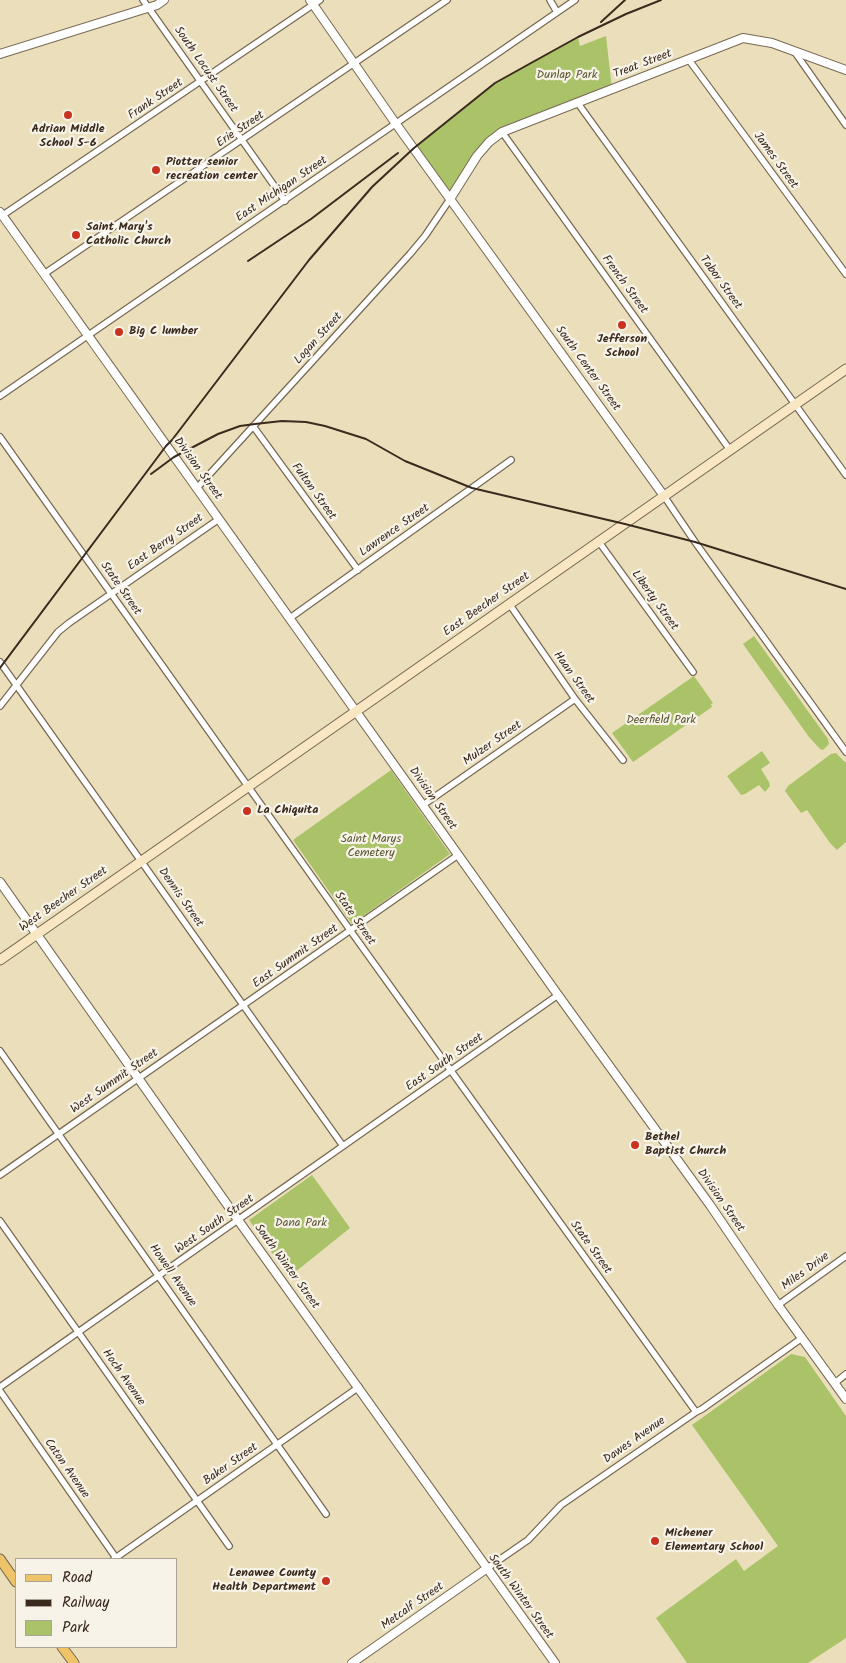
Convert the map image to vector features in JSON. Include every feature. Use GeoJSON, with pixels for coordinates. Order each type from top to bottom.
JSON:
{"type":"FeatureCollection","features":[{"type":"Feature","properties":{"kind":"main road","name":"East Beecher Street"},"geometry":{"type":"LineString","coordinates":[[142,861],[846,369]]}},
{"type":"Feature","properties":{"kind":"main road","name":"West Beecher Street"},"geometry":{"type":"LineString","coordinates":[[0,960],[142,861]]}},
{"type":"Feature","properties":{"kind":"main road"},"geometry":{"type":"LineString","coordinates":[[0,1559],[15,1581]]}},
{"type":"Feature","properties":{"kind":"main road"},"geometry":{"type":"LineString","coordinates":[[63,1648],[74,1663]]}},
{"type":"Feature","properties":{"kind":"street","name":"South Locust Street"},"geometry":{"type":"LineString","coordinates":[[143,0],[285,201]]}},
{"type":"Feature","properties":{"kind":"street"},"geometry":{"type":"LineString","coordinates":[[0,54],[149,7],[164,0]]}},
{"type":"Feature","properties":{"kind":"street","name":"Erie Street"},"geometry":{"type":"LineString","coordinates":[[44,274],[447,0]]}},
{"type":"Feature","properties":{"kind":"street"},"geometry":{"type":"LineString","coordinates":[[550,0],[557,12]]}},
{"type":"Feature","properties":{"kind":"street","name":"East Michigan Street"},"geometry":{"type":"LineString","coordinates":[[0,396],[575,0]]}},
{"type":"Feature","properties":{"kind":"street","name":"South Center Street"},"geometry":{"type":"LineString","coordinates":[[314,2],[396,124],[846,752]]}},
{"type":"Feature","properties":{"kind":"street","name":"Frank Street"},"geometry":{"type":"LineString","coordinates":[[1,214],[314,2]]}},
{"type":"Feature","properties":{"kind":"street","name":"Treat Street"},"geometry":{"type":"LineString","coordinates":[[450,199],[477,156],[488,142],[502,132],[743,38],[762,40],[846,70]]}},
{"type":"Feature","properties":{"kind":"street"},"geometry":{"type":"LineString","coordinates":[[793,51],[846,125]]}},
{"type":"Feature","properties":{"kind":"street","name":"James Street"},"geometry":{"type":"LineString","coordinates":[[689,60],[846,274]]}},
{"type":"Feature","properties":{"kind":"street","name":"Tabor Street"},"geometry":{"type":"LineString","coordinates":[[577,102],[846,476]]}},
{"type":"Feature","properties":{"kind":"street","name":"French Street"},"geometry":{"type":"LineString","coordinates":[[502,132],[730,450]]}},
{"type":"Feature","properties":{"kind":"street","name":"Logan Street"},"geometry":{"type":"LineString","coordinates":[[197,488],[410,254],[425,236],[450,199]]}},
{"type":"Feature","properties":{"kind":"street","name":"Division Street"},"geometry":{"type":"LineString","coordinates":[[1,214],[705,1198],[778,1305],[846,1399]]}},
{"type":"Feature","properties":{"kind":"street","name":"Fulton Street"},"geometry":{"type":"LineString","coordinates":[[253,426],[358,570]]}},
{"type":"Feature","properties":{"kind":"street","name":"State Street"},"geometry":{"type":"LineString","coordinates":[[0,436],[350,931],[696,1412]]}},
{"type":"Feature","properties":{"kind":"street","name":"Lawrence Street"},"geometry":{"type":"LineString","coordinates":[[290,618],[511,460]]}},
{"type":"Feature","properties":{"kind":"street","name":"East Berry Street"},"geometry":{"type":"LineString","coordinates":[[0,706],[58,632],[218,519]]}},
{"type":"Feature","properties":{"kind":"street","name":"Liberty Street"},"geometry":{"type":"LineString","coordinates":[[599,542],[693,672]]}},
{"type":"Feature","properties":{"kind":"street","name":"Haan Street"},"geometry":{"type":"LineString","coordinates":[[510,605],[575,699],[623,760]]}},
{"type":"Feature","properties":{"kind":"street","name":"Dennis Street"},"geometry":{"type":"LineString","coordinates":[[0,662],[343,1146]]}},
{"type":"Feature","properties":{"kind":"street","name":"Mulzer Street"},"geometry":{"type":"LineString","coordinates":[[423,805],[575,699]]}},
{"type":"Feature","properties":{"kind":"street","name":"East Summit Street"},"geometry":{"type":"LineString","coordinates":[[243,1006],[458,855]]}},
{"type":"Feature","properties":{"kind":"street","name":"South Winter Street"},"geometry":{"type":"LineString","coordinates":[[0,882],[486,1569],[555,1663]]}},
{"type":"Feature","properties":{"kind":"street","name":"East South Street"},"geometry":{"type":"LineString","coordinates":[[343,1146],[558,995]]}},
{"type":"Feature","properties":{"kind":"street","name":"West Summit Street"},"geometry":{"type":"LineString","coordinates":[[0,1175],[243,1006]]}},
{"type":"Feature","properties":{"kind":"street","name":"Howell Avenue"},"geometry":{"type":"LineString","coordinates":[[0,1051],[326,1514]]}},
{"type":"Feature","properties":{"kind":"street","name":"West South Street"},"geometry":{"type":"LineString","coordinates":[[0,1387],[343,1146]]}},
{"type":"Feature","properties":{"kind":"street","name":"Hoch Avenue"},"geometry":{"type":"LineString","coordinates":[[0,1221],[230,1546]]}},
{"type":"Feature","properties":{"kind":"street","name":"Miles Drive"},"geometry":{"type":"LineString","coordinates":[[778,1305],[846,1256]]}},
{"type":"Feature","properties":{"kind":"street","name":"Dawes Avenue"},"geometry":{"type":"LineString","coordinates":[[486,1569],[528,1540],[561,1505],[802,1338]]}},
{"type":"Feature","properties":{"kind":"street"},"geometry":{"type":"LineString","coordinates":[[834,1383],[846,1374]]}},
{"type":"Feature","properties":{"kind":"street","name":"Baker Street"},"geometry":{"type":"LineString","coordinates":[[116,1558],[359,1387]]}},
{"type":"Feature","properties":{"kind":"street","name":"Caton Avenue"},"geometry":{"type":"LineString","coordinates":[[0,1392],[114,1558]]}},
{"type":"Feature","properties":{"kind":"street","name":"Metcalf Street"},"geometry":{"type":"LineString","coordinates":[[352,1663],[486,1569]]}},
{"type":"Feature","properties":{"kind":"green space","name":"Dunlap Park"},"geometry":{"type":"Polygon","coordinates":[[[606,36],[612,89],[495,136],[450,199],[414,148],[495,83],[527,64],[578,37],[580,46],[606,36]]]}},
{"type":"Feature","properties":{"kind":"green space"},"geometry":{"type":"Polygon","coordinates":[[[754,636],[828,739],[829,744],[823,750],[809,737],[743,644],[754,636]]]}},
{"type":"Feature","properties":{"kind":"green space","name":"Deerfield Park"},"geometry":{"type":"Polygon","coordinates":[[[694,676],[713,703],[711,704],[712,707],[633,762],[612,733],[694,676]]]}},
{"type":"Feature","properties":{"kind":"green space"},"geometry":{"type":"Polygon","coordinates":[[[762,751],[770,763],[761,769],[770,786],[765,792],[759,785],[741,795],[727,776],[762,751]]]}},
{"type":"Feature","properties":{"kind":"green space"},"geometry":{"type":"Polygon","coordinates":[[[836,753],[846,763],[846,842],[837,850],[807,810],[801,813],[785,791],[788,786],[831,754],[836,753]]]}},
{"type":"Feature","properties":{"kind":"green space","name":"Saint Marys Cemetery"},"geometry":{"type":"Polygon","coordinates":[[[391,770],[450,854],[352,924],[293,840],[391,770]]]}},
{"type":"Feature","properties":{"kind":"green space","name":"Dana Park"},"geometry":{"type":"Polygon","coordinates":[[[312,1175],[350,1228],[289,1277],[249,1220],[312,1175]]]}},
{"type":"Feature","properties":{"kind":"green space"},"geometry":{"type":"Polygon","coordinates":[[[791,1354],[805,1357],[846,1416],[846,1638],[808,1663],[687,1663],[656,1618],[736,1559],[744,1571],[778,1546],[692,1425],[791,1354]]]}},
{"type":"Feature","properties":{"kind":"railway"},"geometry":{"type":"LineString","coordinates":[[601,22],[625,0]]}},
{"type":"Feature","properties":{"kind":"railway"},"geometry":{"type":"LineString","coordinates":[[0,668],[166,446],[309,260],[372,187],[414,148],[495,83],[578,37],[661,0]]}},
{"type":"Feature","properties":{"kind":"railway"},"geometry":{"type":"LineString","coordinates":[[248,261],[311,219],[398,153]]}},
{"type":"Feature","properties":{"kind":"railway"},"geometry":{"type":"LineString","coordinates":[[151,474],[174,457],[218,434],[240,426],[282,421],[306,422],[366,439],[405,461],[472,488],[695,542],[846,589]]}},
{"type":"Feature","properties":{"kind":"place","name":"Adrian Middle School 5-6"},"geometry":{"type":"Point","coordinates":[68,115]}},
{"type":"Feature","properties":{"kind":"place","name":"Piotter senior recreation center"},"geometry":{"type":"Point","coordinates":[156,170]}},
{"type":"Feature","properties":{"kind":"place","name":"Saint Mary's Catholic Church"},"geometry":{"type":"Point","coordinates":[76,235]}},
{"type":"Feature","properties":{"kind":"place","name":"Jefferson School"},"geometry":{"type":"Point","coordinates":[622,325]}},
{"type":"Feature","properties":{"kind":"place","name":"Big C lumber"},"geometry":{"type":"Point","coordinates":[119,332]}},
{"type":"Feature","properties":{"kind":"place","name":"La Chiquita"},"geometry":{"type":"Point","coordinates":[247,811]}},
{"type":"Feature","properties":{"kind":"place","name":"Bethel Baptist Church"},"geometry":{"type":"Point","coordinates":[635,1145]}},
{"type":"Feature","properties":{"kind":"place","name":"Michener Elementary School"},"geometry":{"type":"Point","coordinates":[655,1541]}},
{"type":"Feature","properties":{"kind":"place","name":"Lenawee County Health Department"},"geometry":{"type":"Point","coordinates":[326,1581]}}]}
